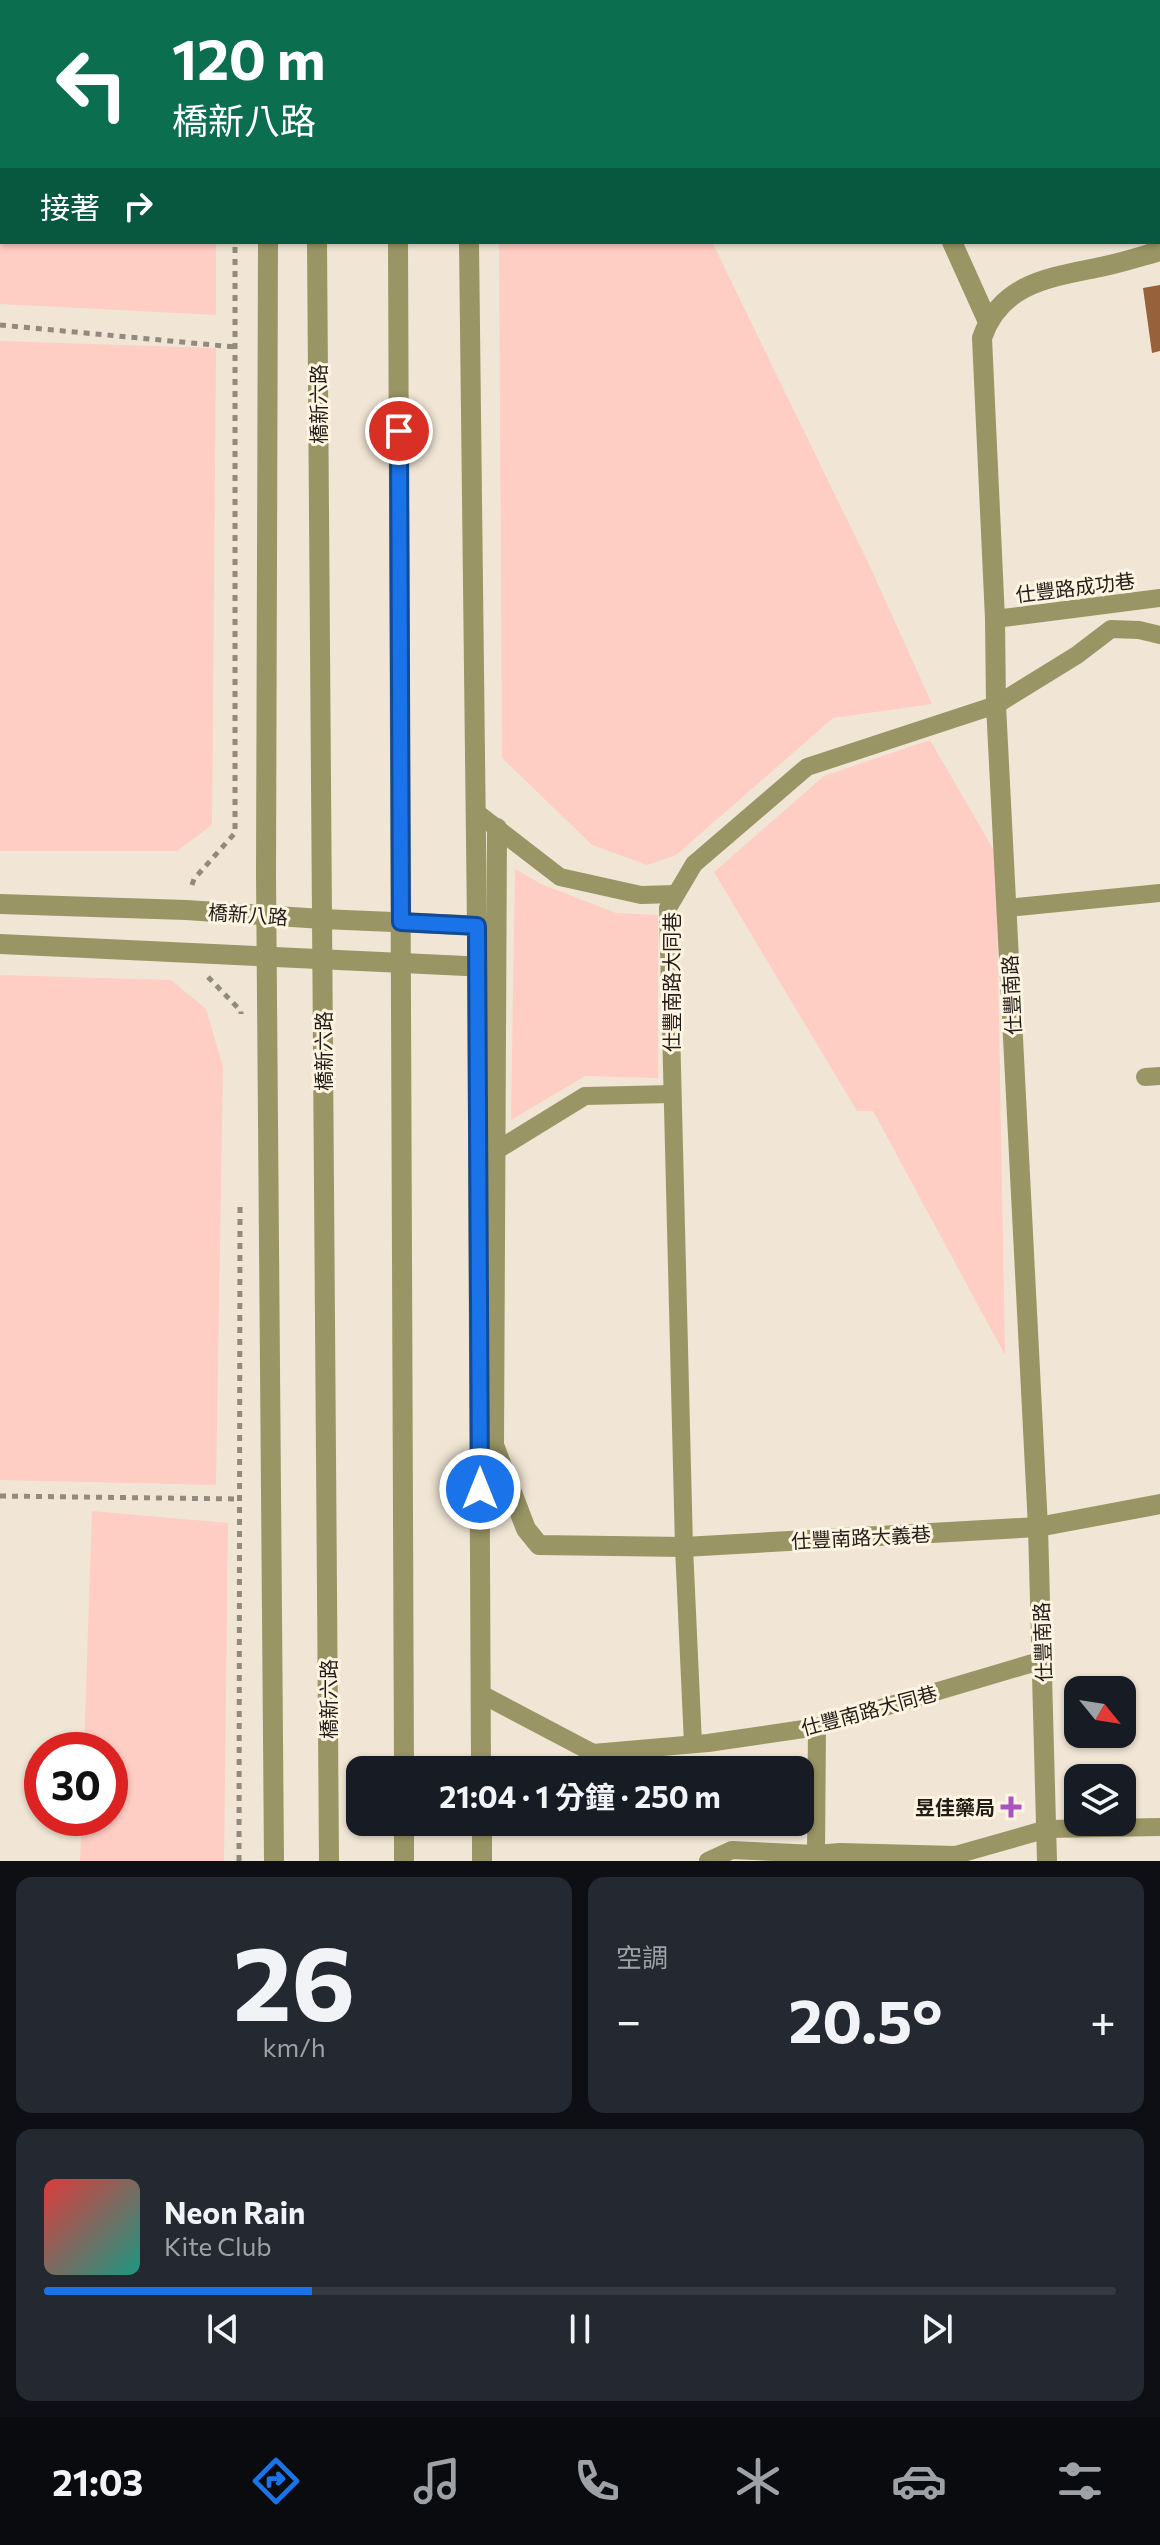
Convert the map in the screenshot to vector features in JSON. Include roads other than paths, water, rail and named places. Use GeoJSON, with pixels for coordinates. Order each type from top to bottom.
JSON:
{"type":"FeatureCollection","features":[{"type":"Feature","properties":{"kind":"street"},"geometry":{"type":"LineString","coordinates":[[268,244],[266,916],[274,1861]]}},
{"type":"Feature","properties":{"kind":"street","name":"橋新六路"},"geometry":{"type":"LineString","coordinates":[[317,244],[329,1861]]}},
{"type":"Feature","properties":{"kind":"street"},"geometry":{"type":"LineString","coordinates":[[398,244],[404,1756]]}},
{"type":"Feature","properties":{"kind":"street"},"geometry":{"type":"LineString","coordinates":[[469,244],[476,812],[486,926],[481,1756]]}},
{"type":"Feature","properties":{"kind":"street"},"geometry":{"type":"LineString","coordinates":[[953,244],[988,322],[1001,304],[1017,291],[1047,278],[1160,251]]}},
{"type":"Feature","properties":{"kind":"street","name":"仕豐南路"},"geometry":{"type":"LineString","coordinates":[[988,322],[982,338],[982,374],[1038,1527],[1047,1861]]}},
{"type":"Feature","properties":{"kind":"street"},"geometry":{"type":"LineString","coordinates":[[486,926],[497,828]]}},
{"type":"Feature","properties":{"kind":"street","name":"橋新八路"},"geometry":{"type":"LineString","coordinates":[[0,904],[186,910],[486,926]]}},
{"type":"Feature","properties":{"kind":"street","name":"橋新八路"},"geometry":{"type":"LineString","coordinates":[[0,944],[486,967]]}},
{"type":"Feature","properties":{"kind":"street"},"geometry":{"type":"LineString","coordinates":[[486,967],[494,1152],[494,1445],[526,1529],[539,1545],[684,1547]]}},
{"type":"Feature","properties":{"kind":"street","name":"仕豐南路大義巷"},"geometry":{"type":"LineString","coordinates":[[684,1547],[1038,1527],[1160,1504]]}},
{"type":"Feature","properties":{"kind":"street"},"geometry":{"type":"LineString","coordinates":[[404,1836],[404,1861]]}},
{"type":"Feature","properties":{"kind":"street"},"geometry":{"type":"LineString","coordinates":[[482,1836],[482,1861]]}},
{"type":"Feature","properties":{"kind":"lane","name":"仕豐路成功巷"},"geometry":{"type":"LineString","coordinates":[[995,619],[1160,598]]}},
{"type":"Feature","properties":{"kind":"lane","name":"仕豐南路大同巷"},"geometry":{"type":"LineString","coordinates":[[693,1744],[684,1547],[668,908],[694,864],[807,767],[996,705],[1077,655],[1111,629],[1139,630],[1160,635]]}},
{"type":"Feature","properties":{"kind":"lane"},"geometry":{"type":"LineString","coordinates":[[476,812],[560,877],[641,895],[675,894]]}},
{"type":"Feature","properties":{"kind":"lane"},"geometry":{"type":"LineString","coordinates":[[1007,908],[1160,893]]}},
{"type":"Feature","properties":{"kind":"lane"},"geometry":{"type":"LineString","coordinates":[[494,1152],[585,1096],[672,1094]]}},
{"type":"Feature","properties":{"kind":"lane","name":"仕豐南路大同巷"},"geometry":{"type":"LineString","coordinates":[[481,1694],[593,1753],[693,1744],[817,1727],[1043,1660]]}},
{"type":"Feature","properties":{"kind":"lane"},"geometry":{"type":"LineString","coordinates":[[816,1854],[817,1727]]}},
{"type":"Feature","properties":{"kind":"lane"},"geometry":{"type":"LineString","coordinates":[[708,1861],[732,1850],[840,1856],[956,1855],[1047,1829],[1160,1827]]}},
{"type":"Feature","properties":{"kind":"place","name":"昱佳藥局"},"geometry":{"type":"Point","coordinates":[1011,1807]}}]}
